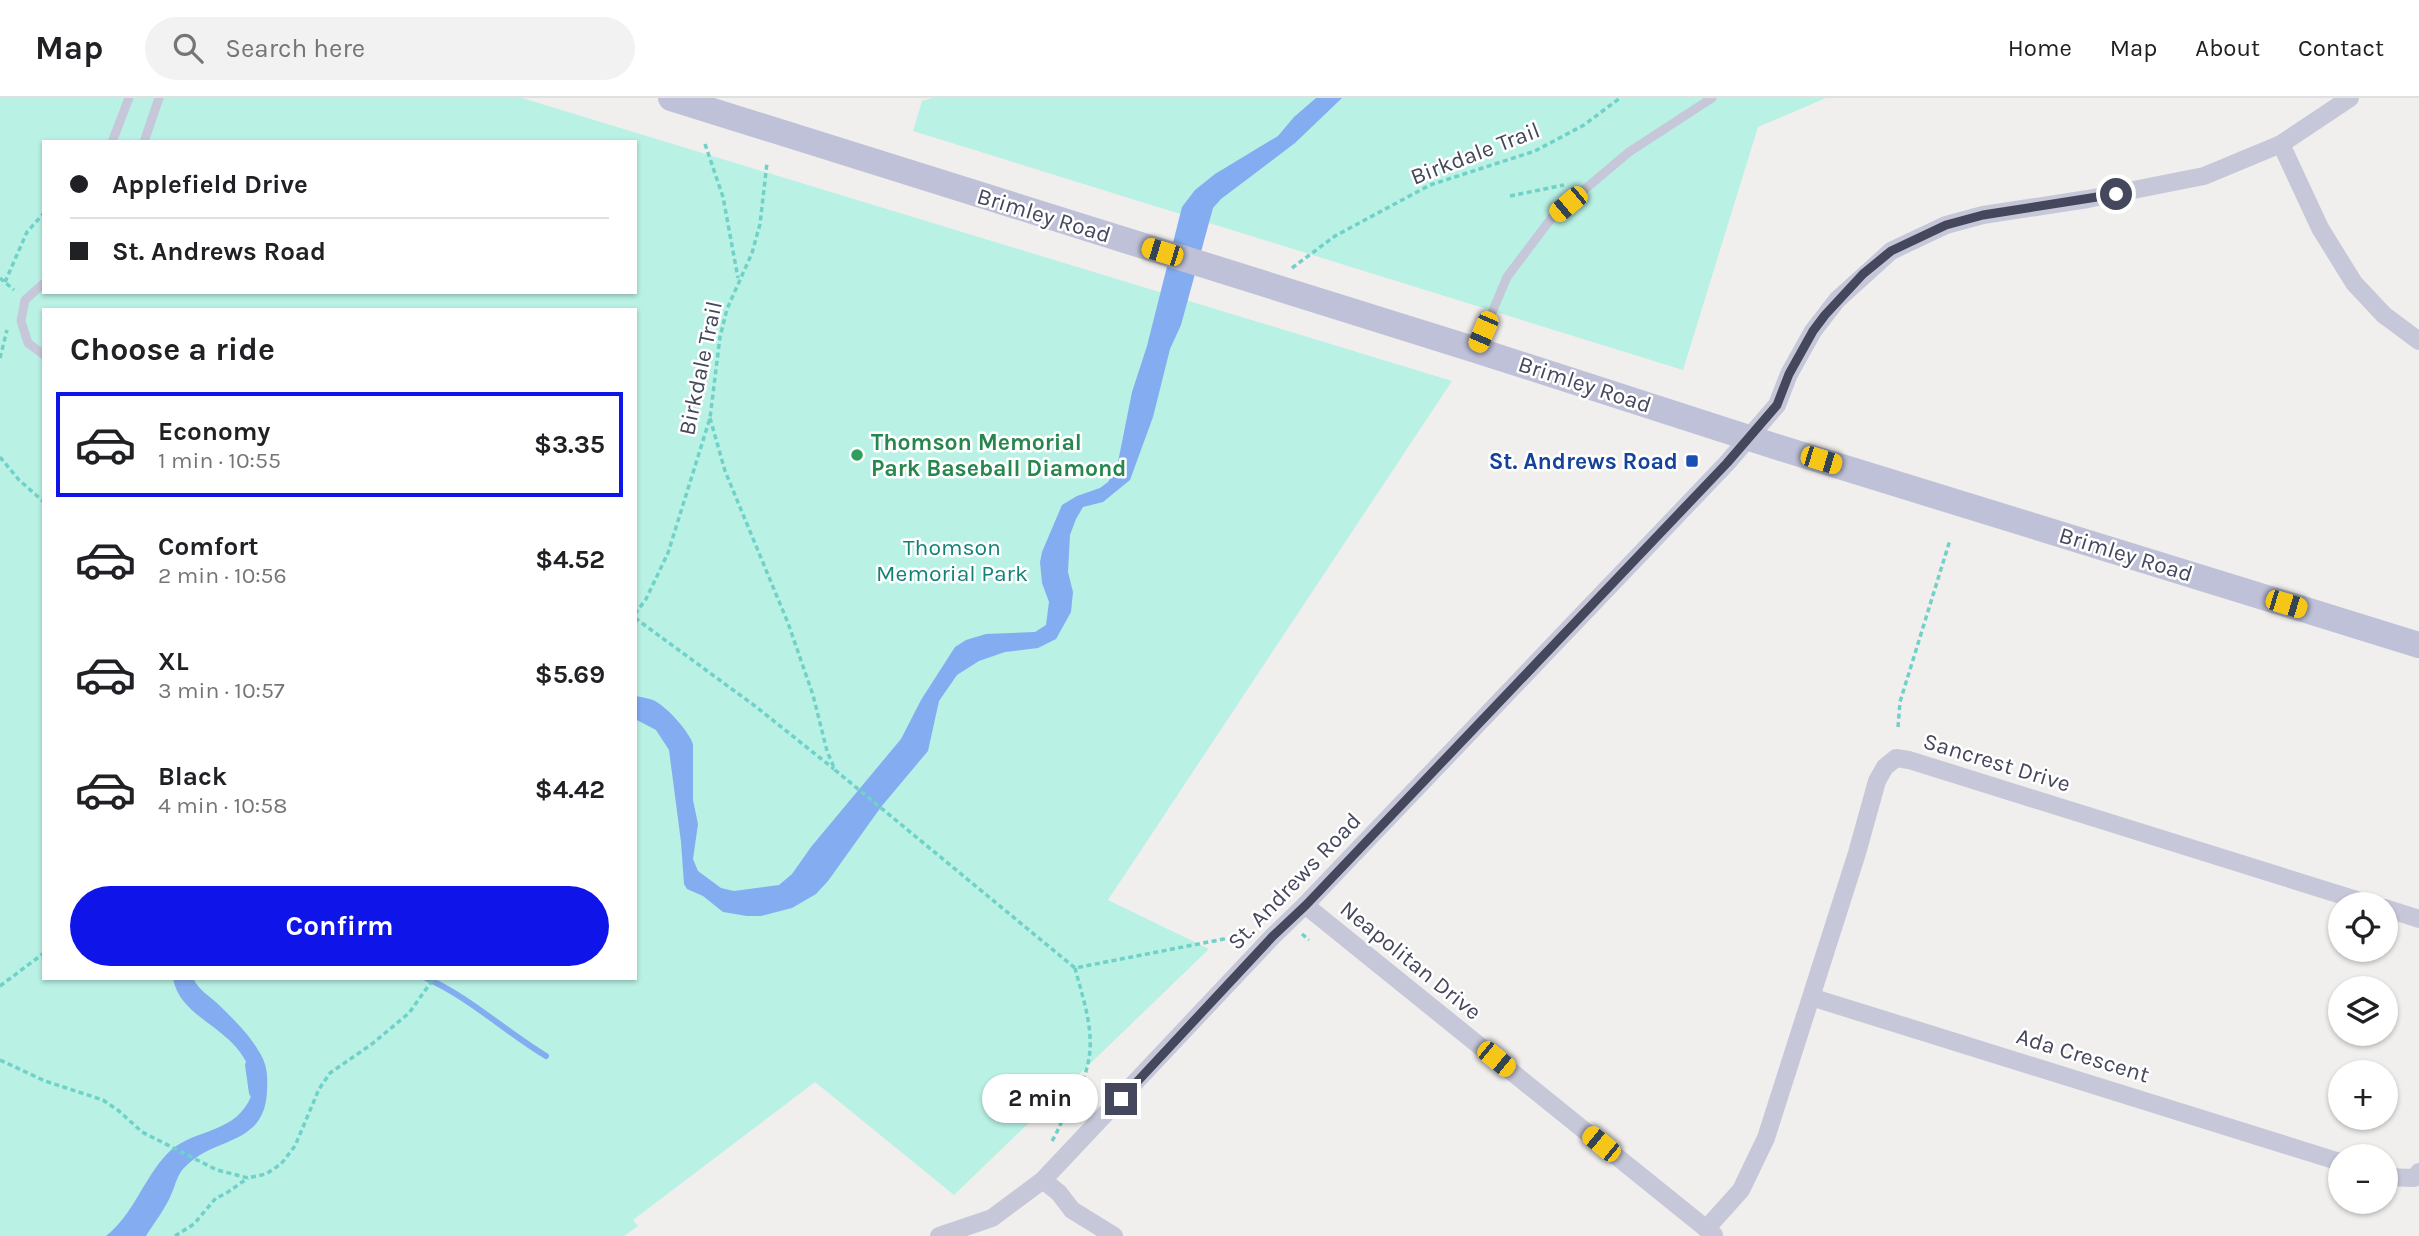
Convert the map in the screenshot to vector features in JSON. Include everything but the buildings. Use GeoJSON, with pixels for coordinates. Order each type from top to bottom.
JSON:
{"type":"FeatureCollection","features":[{"type":"Feature","properties":{"kind":"main road","name":"Brimley Road"},"geometry":{"type":"LineString","coordinates":[[671,98],[2419,645]]}},
{"type":"Feature","properties":{"kind":"street","name":"St. Andrews Road"},"geometry":{"type":"LineString","coordinates":[[939,1236],[992,1218],[1043,1180],[1727,463],[1777,405],[1789,374],[1821,321],[1846,291],[1891,251],[1946,225],[1983,215],[2088,199],[2204,176],[2281,145],[2350,98]]}},
{"type":"Feature","properties":{"kind":"street"},"geometry":{"type":"LineString","coordinates":[[2281,145],[2320,228],[2354,283],[2384,315],[2419,341]]}},
{"type":"Feature","properties":{"kind":"street","name":"Sancrest Drive"},"geometry":{"type":"LineString","coordinates":[[1711,1233],[1741,1190],[1766,1138],[1877,781],[1885,767],[1896,758],[2331,892]]}},
{"type":"Feature","properties":{"kind":"street","name":"Neapolitan Drive"},"geometry":{"type":"LineString","coordinates":[[1306,905],[1711,1233]]}},
{"type":"Feature","properties":{"kind":"street"},"geometry":{"type":"LineString","coordinates":[[2398,912],[2419,919]]}},
{"type":"Feature","properties":{"kind":"street","name":"Ada Crescent"},"geometry":{"type":"LineString","coordinates":[[1811,997],[2328,1158]]}},
{"type":"Feature","properties":{"kind":"street"},"geometry":{"type":"LineString","coordinates":[[2398,1177],[2414,1178],[2419,1172]]}},
{"type":"Feature","properties":{"kind":"street"},"geometry":{"type":"LineString","coordinates":[[1043,1180],[1059,1193],[1072,1210],[1114,1236]]}},
{"type":"Feature","properties":{"kind":"lane"},"geometry":{"type":"LineString","coordinates":[[113,140],[129,98]]}},
{"type":"Feature","properties":{"kind":"lane"},"geometry":{"type":"LineString","coordinates":[[145,140],[159,98]]}},
{"type":"Feature","properties":{"kind":"lane"},"geometry":{"type":"LineString","coordinates":[[1476,349],[1507,277],[1553,216],[1629,152],[1712,98]]}},
{"type":"Feature","properties":{"kind":"lane"},"geometry":{"type":"LineString","coordinates":[[42,285],[25,300],[21,321],[28,343],[42,354]]}},
{"type":"Feature","properties":{"kind":"path","name":"Birkdale Trail"},"geometry":{"type":"LineString","coordinates":[[1273,286],[1297,262],[1335,236],[1430,185],[1535,151],[1584,125],[1620,98]]}},
{"type":"Feature","properties":{"kind":"path"},"geometry":{"type":"LineString","coordinates":[[705,144],[723,197],[739,280]]}},
{"type":"Feature","properties":{"kind":"path","name":"Birkdale Trail"},"geometry":{"type":"LineString","coordinates":[[637,613],[668,554],[710,418],[720,337],[727,310],[752,253],[760,224],[767,163]]}},
{"type":"Feature","properties":{"kind":"path"},"geometry":{"type":"LineString","coordinates":[[1510,196],[1597,179]]}},
{"type":"Feature","properties":{"kind":"path"},"geometry":{"type":"LineString","coordinates":[[5,282],[27,232],[42,215]]}},
{"type":"Feature","properties":{"kind":"path"},"geometry":{"type":"LineString","coordinates":[[710,418],[725,471],[788,623],[835,770]]}},
{"type":"Feature","properties":{"kind":"path"},"geometry":{"type":"LineString","coordinates":[[0,457],[19,480],[42,500]]}},
{"type":"Feature","properties":{"kind":"path"},"geometry":{"type":"LineString","coordinates":[[1898,727],[1900,702],[1950,540]]}},
{"type":"Feature","properties":{"kind":"path"},"geometry":{"type":"LineString","coordinates":[[637,618],[835,770],[1074,968],[1090,1026],[1089,1057],[1085,1074],[1062,1125],[1050,1143]]}},
{"type":"Feature","properties":{"kind":"path"},"geometry":{"type":"LineString","coordinates":[[1302,933],[1309,940]]}},
{"type":"Feature","properties":{"kind":"path"},"geometry":{"type":"LineString","coordinates":[[1074,968],[1224,939],[1246,938]]}},
{"type":"Feature","properties":{"kind":"path"},"geometry":{"type":"LineString","coordinates":[[0,986],[42,954]]}},
{"type":"Feature","properties":{"kind":"path"},"geometry":{"type":"LineString","coordinates":[[174,1236],[194,1224],[216,1198],[248,1178],[266,1174],[281,1164],[295,1146],[319,1089],[330,1073],[372,1044],[409,1013],[433,980]]}},
{"type":"Feature","properties":{"kind":"path"},"geometry":{"type":"LineString","coordinates":[[0,1060],[45,1082],[103,1100],[142,1132],[220,1171],[248,1178]]}},
{"type":"Feature","properties":{"kind":"green space","name":"Thomson Memorial Park"},"geometry":{"type":"Polygon","coordinates":[[[0,98],[522,98],[1452,381],[1108,900],[1209,949],[954,1195],[815,1082],[633,1220],[638,1226],[624,1236],[0,1236],[0,98]]]}},
{"type":"Feature","properties":{"kind":"green space"},"geometry":{"type":"Polygon","coordinates":[[[932,98],[1826,98],[1758,127],[1683,370],[913,131],[922,101],[932,98]]]}},
{"type":"Feature","properties":{"kind":"water"},"geometry":{"type":"Polygon","coordinates":[[[1316,98],[1342,98],[1295,143],[1213,208],[1181,325],[1170,349],[1153,417],[1130,480],[1103,502],[1083,507],[1070,535],[1068,572],[1073,592],[1071,612],[1056,639],[1038,648],[1005,652],[979,661],[957,675],[939,701],[928,751],[881,807],[816,894],[792,908],[761,916],[747,916],[723,912],[703,896],[687,889],[684,884],[669,750],[656,730],[637,720],[637,696],[653,700],[664,707],[682,726],[693,744],[693,800],[698,824],[693,859],[698,871],[721,888],[734,891],[779,885],[792,874],[811,847],[901,739],[921,700],[955,647],[966,640],[986,634],[1035,632],[1046,625],[1049,602],[1042,583],[1042,552],[1062,505],[1100,488],[1108,482],[1117,467],[1132,392],[1147,346],[1182,207],[1195,190],[1215,174],[1278,136],[1294,117],[1316,98]]]}},
{"type":"Feature","properties":{"kind":"water"},"geometry":{"type":"Polygon","coordinates":[[[174,980],[194,980],[254,1044],[266,1069],[264,1109],[258,1122],[248,1131],[198,1156],[183,1169],[166,1205],[146,1236],[106,1236],[124,1218],[166,1155],[187,1140],[232,1120],[241,1112],[251,1095],[252,1078],[235,1046],[186,1005],[174,980]]]}},
{"type":"Feature","properties":{"kind":"waterway"},"geometry":{"type":"LineString","coordinates":[[430,980],[457,995],[546,1056]]}},
{"type":"Feature","properties":{"kind":"waterway"},"geometry":{"type":"LineString","coordinates":[[248,1065],[252,1093]]}},
{"type":"Feature","properties":{"kind":"place","name":"Thomson Memorial Park Baseball Diamond"},"geometry":{"type":"Point","coordinates":[857,455]}},
{"type":"Feature","properties":{"kind":"place","name":"St. Andrews Road"},"geometry":{"type":"Point","coordinates":[1692,461]}},
{"type":"Feature","properties":{"kind":"route"},"geometry":{"type":"LineString","coordinates":[[1121,1099],[1273,936],[1306,905],[1727,463],[1777,405],[1789,374],[1813,331],[1837,300],[1863,274],[1891,251],[1946,225],[1983,215],[2116,194]]}}]}
